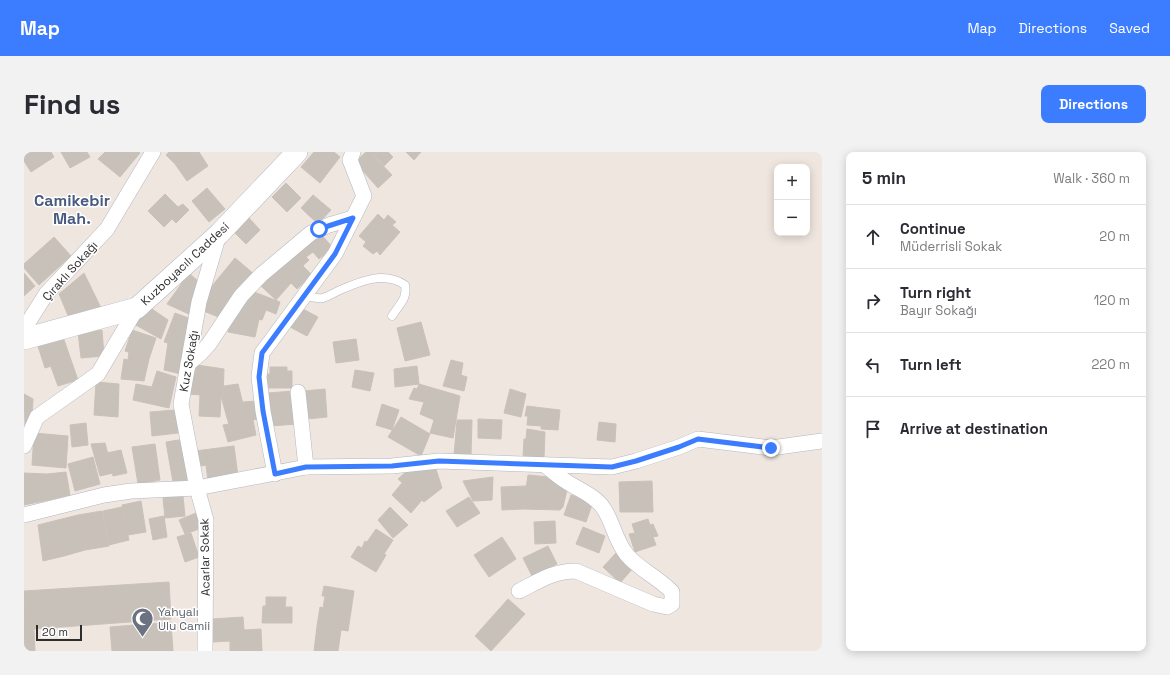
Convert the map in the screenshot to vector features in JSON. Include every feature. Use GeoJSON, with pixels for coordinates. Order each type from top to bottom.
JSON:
{"type":"FeatureCollection","features":[{"type":"Feature","properties":{"kind":"street","name":"Çıraklı Sokağı"},"geometry":{"type":"LineString","coordinates":[[24,329],[46,294],[108,229],[152,152]]}},
{"type":"Feature","properties":{"kind":"street","name":"Kuzboyacılı Caddesi"},"geometry":{"type":"LineString","coordinates":[[24,339],[138,308],[219,234],[297,152]]}},
{"type":"Feature","properties":{"kind":"street"},"geometry":{"type":"LineString","coordinates":[[275,474],[263,411],[259,377],[262,353],[335,254],[364,196],[350,160],[353,152]]}},
{"type":"Feature","properties":{"kind":"street"},"geometry":{"type":"LineString","coordinates":[[188,364],[209,344],[241,296],[261,275],[312,233],[324,227],[353,218]]}},
{"type":"Feature","properties":{"kind":"street","name":"Kuz Sokağı"},"geometry":{"type":"LineString","coordinates":[[197,488],[182,404],[199,302],[219,234]]}},
{"type":"Feature","properties":{"kind":"street"},"geometry":{"type":"LineString","coordinates":[[24,446],[37,417],[98,374],[138,308]]}},
{"type":"Feature","properties":{"kind":"street"},"geometry":{"type":"LineString","coordinates":[[298,392],[306,467]]}},
{"type":"Feature","properties":{"kind":"street"},"geometry":{"type":"LineString","coordinates":[[24,515],[83,499],[110,494],[131,491],[197,488],[306,467],[392,466],[439,461],[612,467],[636,461],[698,439],[771,448],[822,441]]}},
{"type":"Feature","properties":{"kind":"street"},"geometry":{"type":"LineString","coordinates":[[520,591],[548,575],[564,571],[576,571],[653,604],[667,607],[672,604],[672,592],[635,563],[626,554],[618,541],[604,508],[587,493],[566,482],[545,465]]}},
{"type":"Feature","properties":{"kind":"street","name":"Acarlar Sokak"},"geometry":{"type":"LineString","coordinates":[[197,488],[206,520],[205,651]]}},
{"type":"Feature","properties":{"kind":"lane"},"geometry":{"type":"LineString","coordinates":[[305,296],[325,298],[354,284],[371,279],[389,278],[397,280],[404,285],[406,291],[404,298],[392,316]]}},
{"type":"Feature","properties":{"kind":"building"},"geometry":{"type":"Polygon","coordinates":[[[30,152],[51,152],[54,157],[31,172],[24,161],[24,156],[30,152]]]}},
{"type":"Feature","properties":{"kind":"building"},"geometry":{"type":"Polygon","coordinates":[[[61,152],[87,152],[90,157],[70,168],[61,152]]]}},
{"type":"Feature","properties":{"kind":"building"},"geometry":{"type":"Polygon","coordinates":[[[105,152],[140,153],[120,177],[98,159],[105,152]]]}},
{"type":"Feature","properties":{"kind":"building"},"geometry":{"type":"Polygon","coordinates":[[[169,152],[193,152],[175,164],[166,155],[169,152]]]}},
{"type":"Feature","properties":{"kind":"building"},"geometry":{"type":"Polygon","coordinates":[[[193,152],[199,152],[208,166],[187,181],[175,164],[193,152]]]}},
{"type":"Feature","properties":{"kind":"building"},"geometry":{"type":"Polygon","coordinates":[[[314,152],[334,152],[340,157],[320,183],[301,167],[314,152]]]}},
{"type":"Feature","properties":{"kind":"building"},"geometry":{"type":"Polygon","coordinates":[[[366,152],[370,152],[392,175],[378,188],[355,162],[366,152]]]}},
{"type":"Feature","properties":{"kind":"building"},"geometry":{"type":"Polygon","coordinates":[[[371,152],[388,152],[393,157],[384,166],[371,152]]]}},
{"type":"Feature","properties":{"kind":"building"},"geometry":{"type":"Polygon","coordinates":[[[406,152],[421,152],[414,160],[406,152]]]}},
{"type":"Feature","properties":{"kind":"building"},"geometry":{"type":"Polygon","coordinates":[[[286,183],[301,198],[287,212],[272,197],[286,183]]]}},
{"type":"Feature","properties":{"kind":"building"},"geometry":{"type":"Polygon","coordinates":[[[207,188],[225,209],[209,222],[192,201],[207,188]]]}},
{"type":"Feature","properties":{"kind":"building"},"geometry":{"type":"Polygon","coordinates":[[[165,194],[178,207],[183,204],[189,210],[176,223],[172,219],[164,227],[148,211],[165,194]]]}},
{"type":"Feature","properties":{"kind":"building"},"geometry":{"type":"Polygon","coordinates":[[[313,195],[331,210],[318,224],[301,208],[313,195]]]}},
{"type":"Feature","properties":{"kind":"building"},"geometry":{"type":"Polygon","coordinates":[[[378,214],[384,220],[388,215],[396,222],[392,225],[400,232],[380,255],[377,251],[373,254],[363,246],[366,242],[359,236],[378,214]]]}},
{"type":"Feature","properties":{"kind":"building"},"geometry":{"type":"Polygon","coordinates":[[[249,218],[260,230],[246,244],[235,233],[249,218]]]}},
{"type":"Feature","properties":{"kind":"building"},"geometry":{"type":"Polygon","coordinates":[[[320,233],[333,248],[319,259],[313,252],[306,257],[299,250],[320,233]]]}},
{"type":"Feature","properties":{"kind":"building"},"geometry":{"type":"Polygon","coordinates":[[[54,237],[71,256],[39,285],[24,268],[24,264],[54,237]]]}},
{"type":"Feature","properties":{"kind":"building"},"geometry":{"type":"Polygon","coordinates":[[[299,250],[309,260],[288,280],[277,270],[299,250]]]}},
{"type":"Feature","properties":{"kind":"building"},"geometry":{"type":"Polygon","coordinates":[[[235,258],[254,274],[236,296],[216,281],[235,258]]]}},
{"type":"Feature","properties":{"kind":"building"},"geometry":{"type":"Polygon","coordinates":[[[303,266],[312,275],[297,289],[288,280],[303,266]]]}},
{"type":"Feature","properties":{"kind":"building"},"geometry":{"type":"Polygon","coordinates":[[[277,270],[291,283],[276,300],[261,286],[277,270]]]}},
{"type":"Feature","properties":{"kind":"building"},"geometry":{"type":"Polygon","coordinates":[[[24,273],[35,286],[24,296],[24,273]]]}},
{"type":"Feature","properties":{"kind":"building"},"geometry":{"type":"Polygon","coordinates":[[[84,273],[102,310],[70,320],[59,294],[84,273]]]}},
{"type":"Feature","properties":{"kind":"building"},"geometry":{"type":"Polygon","coordinates":[[[189,273],[200,283],[191,315],[167,304],[189,273]]]}},
{"type":"Feature","properties":{"kind":"building"},"geometry":{"type":"Polygon","coordinates":[[[216,281],[236,296],[229,304],[207,293],[216,281]]]}},
{"type":"Feature","properties":{"kind":"building"},"geometry":{"type":"Polygon","coordinates":[[[249,290],[280,302],[276,314],[266,310],[262,320],[239,315],[249,290]]]}},
{"type":"Feature","properties":{"kind":"building"},"geometry":{"type":"Polygon","coordinates":[[[207,293],[229,304],[221,318],[201,310],[207,293]]]}},
{"type":"Feature","properties":{"kind":"building"},"geometry":{"type":"Polygon","coordinates":[[[149,307],[168,320],[161,339],[134,324],[149,307]]]}},
{"type":"Feature","properties":{"kind":"building"},"geometry":{"type":"Polygon","coordinates":[[[301,308],[318,317],[307,336],[290,327],[301,308]]]}},
{"type":"Feature","properties":{"kind":"building"},"geometry":{"type":"Polygon","coordinates":[[[175,313],[191,319],[185,348],[164,342],[175,313]]]}},
{"type":"Feature","properties":{"kind":"building"},"geometry":{"type":"Polygon","coordinates":[[[232,313],[259,319],[255,337],[228,332],[232,313]]]}},
{"type":"Feature","properties":{"kind":"building"},"geometry":{"type":"Polygon","coordinates":[[[421,322],[430,355],[405,361],[397,328],[421,322]]]}},
{"type":"Feature","properties":{"kind":"building"},"geometry":{"type":"Polygon","coordinates":[[[102,330],[104,356],[81,358],[78,332],[102,330]]]}},
{"type":"Feature","properties":{"kind":"building"},"geometry":{"type":"Polygon","coordinates":[[[132,330],[156,338],[149,359],[125,351],[132,330]]]}},
{"type":"Feature","properties":{"kind":"building"},"geometry":{"type":"Polygon","coordinates":[[[62,334],[71,360],[45,368],[37,343],[62,334]]]}},
{"type":"Feature","properties":{"kind":"building"},"geometry":{"type":"Polygon","coordinates":[[[356,339],[359,360],[336,363],[333,342],[356,339]]]}},
{"type":"Feature","properties":{"kind":"building"},"geometry":{"type":"Polygon","coordinates":[[[168,343],[185,348],[181,374],[164,370],[168,343]]]}},
{"type":"Feature","properties":{"kind":"building"},"geometry":{"type":"Polygon","coordinates":[[[129,352],[149,359],[144,381],[121,379],[124,359],[128,360],[129,352]]]}},
{"type":"Feature","properties":{"kind":"building"},"geometry":{"type":"Polygon","coordinates":[[[71,360],[78,380],[58,386],[51,367],[71,360]]]}},
{"type":"Feature","properties":{"kind":"building"},"geometry":{"type":"Polygon","coordinates":[[[451,360],[463,363],[461,375],[467,377],[464,391],[443,386],[451,360]]]}},
{"type":"Feature","properties":{"kind":"building"},"geometry":{"type":"Polygon","coordinates":[[[197,365],[224,369],[223,397],[189,394],[197,365]]]}},
{"type":"Feature","properties":{"kind":"building"},"geometry":{"type":"Polygon","coordinates":[[[417,366],[419,384],[395,387],[394,369],[417,366]]]}},
{"type":"Feature","properties":{"kind":"building"},"geometry":{"type":"Polygon","coordinates":[[[270,367],[287,367],[287,371],[292,371],[292,388],[265,388],[265,374],[270,374],[270,367]]]}},
{"type":"Feature","properties":{"kind":"building"},"geometry":{"type":"Polygon","coordinates":[[[355,370],[374,373],[370,391],[352,387],[355,370]]]}},
{"type":"Feature","properties":{"kind":"building"},"geometry":{"type":"Polygon","coordinates":[[[157,371],[176,377],[169,408],[133,400],[136,384],[152,387],[157,371]]]}},
{"type":"Feature","properties":{"kind":"building"},"geometry":{"type":"Polygon","coordinates":[[[96,382],[119,384],[118,417],[94,415],[96,382]]]}},
{"type":"Feature","properties":{"kind":"building"},"geometry":{"type":"Polygon","coordinates":[[[238,384],[245,412],[227,418],[221,396],[223,397],[224,386],[238,384]]]}},
{"type":"Feature","properties":{"kind":"building"},"geometry":{"type":"Polygon","coordinates":[[[419,384],[460,396],[453,438],[430,433],[434,420],[420,414],[424,402],[409,399],[414,388],[417,389],[419,384]]]}},
{"type":"Feature","properties":{"kind":"building"},"geometry":{"type":"Polygon","coordinates":[[[325,389],[327,417],[307,419],[304,391],[325,389]]]}},
{"type":"Feature","properties":{"kind":"building"},"geometry":{"type":"Polygon","coordinates":[[[510,389],[526,394],[521,417],[504,413],[510,389]]]}},
{"type":"Feature","properties":{"kind":"building"},"geometry":{"type":"Polygon","coordinates":[[[295,391],[297,410],[269,412],[267,393],[295,391]]]}},
{"type":"Feature","properties":{"kind":"building"},"geometry":{"type":"Polygon","coordinates":[[[24,394],[33,399],[32,416],[25,425],[24,394]]]}},
{"type":"Feature","properties":{"kind":"building"},"geometry":{"type":"Polygon","coordinates":[[[200,395],[221,396],[220,417],[199,416],[200,395]]]}},
{"type":"Feature","properties":{"kind":"building"},"geometry":{"type":"Polygon","coordinates":[[[256,401],[258,419],[253,420],[256,435],[228,442],[223,425],[229,424],[227,418],[245,412],[243,402],[256,401]]]}},
{"type":"Feature","properties":{"kind":"building"},"geometry":{"type":"Polygon","coordinates":[[[382,404],[399,410],[392,430],[376,425],[382,404]]]}},
{"type":"Feature","properties":{"kind":"building"},"geometry":{"type":"Polygon","coordinates":[[[527,406],[543,408],[541,426],[527,425],[528,416],[525,416],[527,406]]]}},
{"type":"Feature","properties":{"kind":"building"},"geometry":{"type":"Polygon","coordinates":[[[543,408],[560,410],[558,430],[541,429],[543,408]]]}},
{"type":"Feature","properties":{"kind":"building"},"geometry":{"type":"Polygon","coordinates":[[[175,410],[178,433],[152,436],[150,412],[175,410]]]}},
{"type":"Feature","properties":{"kind":"building"},"geometry":{"type":"Polygon","coordinates":[[[297,410],[297,424],[270,426],[269,412],[297,410]]]}},
{"type":"Feature","properties":{"kind":"building"},"geometry":{"type":"Polygon","coordinates":[[[401,417],[430,434],[421,456],[388,437],[401,417]]]}},
{"type":"Feature","properties":{"kind":"building"},"geometry":{"type":"Polygon","coordinates":[[[478,419],[502,420],[501,439],[478,438],[478,419]]]}},
{"type":"Feature","properties":{"kind":"building"},"geometry":{"type":"Polygon","coordinates":[[[457,420],[472,420],[471,456],[454,455],[457,420]]]}},
{"type":"Feature","properties":{"kind":"building"},"geometry":{"type":"Polygon","coordinates":[[[599,422],[616,424],[615,442],[597,440],[599,422]]]}},
{"type":"Feature","properties":{"kind":"building"},"geometry":{"type":"Polygon","coordinates":[[[86,423],[88,445],[72,447],[70,425],[86,423]]]}},
{"type":"Feature","properties":{"kind":"building"},"geometry":{"type":"Polygon","coordinates":[[[527,429],[545,432],[544,458],[523,457],[524,439],[526,439],[527,429]]]}},
{"type":"Feature","properties":{"kind":"building"},"geometry":{"type":"Polygon","coordinates":[[[34,433],[68,436],[66,468],[32,465],[34,433]]]}},
{"type":"Feature","properties":{"kind":"building"},"geometry":{"type":"Polygon","coordinates":[[[185,439],[192,479],[173,482],[166,442],[185,439]]]}},
{"type":"Feature","properties":{"kind":"building"},"geometry":{"type":"Polygon","coordinates":[[[105,443],[113,473],[100,476],[91,444],[105,443]]]}},
{"type":"Feature","properties":{"kind":"building"},"geometry":{"type":"Polygon","coordinates":[[[155,444],[160,480],[138,484],[132,447],[155,444]]]}},
{"type":"Feature","properties":{"kind":"building"},"geometry":{"type":"Polygon","coordinates":[[[234,446],[238,476],[208,481],[206,465],[197,467],[195,451],[234,446]]]}},
{"type":"Feature","properties":{"kind":"building"},"geometry":{"type":"Polygon","coordinates":[[[121,450],[127,473],[113,476],[107,453],[121,450]]]}},
{"type":"Feature","properties":{"kind":"building"},"geometry":{"type":"Polygon","coordinates":[[[93,457],[100,484],[75,491],[68,464],[93,457]]]}},
{"type":"Feature","properties":{"kind":"building"},"geometry":{"type":"Polygon","coordinates":[[[435,466],[442,488],[424,502],[398,479],[410,468],[435,466]]]}},
{"type":"Feature","properties":{"kind":"building"},"geometry":{"type":"Polygon","coordinates":[[[66,472],[70,495],[49,500],[47,474],[66,472]]]}},
{"type":"Feature","properties":{"kind":"building"},"geometry":{"type":"Polygon","coordinates":[[[24,473],[47,474],[49,500],[24,505],[24,473]]]}},
{"type":"Feature","properties":{"kind":"building"},"geometry":{"type":"Polygon","coordinates":[[[528,475],[549,477],[567,490],[563,507],[560,510],[523,509],[528,475]]]}},
{"type":"Feature","properties":{"kind":"building"},"geometry":{"type":"Polygon","coordinates":[[[493,477],[492,500],[473,501],[463,481],[493,477]]]}},
{"type":"Feature","properties":{"kind":"building"},"geometry":{"type":"Polygon","coordinates":[[[652,481],[653,512],[620,512],[619,482],[652,481]]]}},
{"type":"Feature","properties":{"kind":"building"},"geometry":{"type":"Polygon","coordinates":[[[402,483],[422,500],[411,513],[392,495],[402,483]]]}},
{"type":"Feature","properties":{"kind":"building"},"geometry":{"type":"Polygon","coordinates":[[[526,486],[523,509],[502,510],[501,487],[526,486]]]}},
{"type":"Feature","properties":{"kind":"building"},"geometry":{"type":"Polygon","coordinates":[[[571,495],[593,502],[586,522],[564,515],[571,495]]]}},
{"type":"Feature","properties":{"kind":"building"},"geometry":{"type":"Polygon","coordinates":[[[183,496],[185,516],[165,518],[163,498],[183,496]]]}},
{"type":"Feature","properties":{"kind":"building"},"geometry":{"type":"Polygon","coordinates":[[[469,497],[480,513],[457,527],[446,511],[469,497]]]}},
{"type":"Feature","properties":{"kind":"building"},"geometry":{"type":"Polygon","coordinates":[[[141,501],[146,532],[128,535],[122,505],[141,501]]]}},
{"type":"Feature","properties":{"kind":"building"},"geometry":{"type":"Polygon","coordinates":[[[122,507],[129,540],[109,545],[103,511],[122,507]]]}},
{"type":"Feature","properties":{"kind":"building"},"geometry":{"type":"Polygon","coordinates":[[[390,507],[408,525],[393,538],[378,520],[390,507]]]}},
{"type":"Feature","properties":{"kind":"building"},"geometry":{"type":"Polygon","coordinates":[[[102,511],[109,546],[85,550],[78,515],[102,511]]]}},
{"type":"Feature","properties":{"kind":"building"},"geometry":{"type":"Polygon","coordinates":[[[196,513],[202,528],[185,534],[179,520],[196,513]]]}},
{"type":"Feature","properties":{"kind":"building"},"geometry":{"type":"Polygon","coordinates":[[[78,515],[85,550],[64,556],[58,520],[78,515]]]}},
{"type":"Feature","properties":{"kind":"building"},"geometry":{"type":"Polygon","coordinates":[[[164,516],[167,537],[153,540],[149,519],[164,516]]]}},
{"type":"Feature","properties":{"kind":"building"},"geometry":{"type":"Polygon","coordinates":[[[648,519],[650,525],[653,524],[658,536],[653,537],[656,545],[635,552],[629,534],[635,533],[632,524],[648,519]]]}},
{"type":"Feature","properties":{"kind":"building"},"geometry":{"type":"Polygon","coordinates":[[[58,520],[64,556],[43,561],[38,525],[58,520]]]}},
{"type":"Feature","properties":{"kind":"building"},"geometry":{"type":"Polygon","coordinates":[[[555,521],[556,543],[535,544],[534,522],[555,521]]]}},
{"type":"Feature","properties":{"kind":"building"},"geometry":{"type":"Polygon","coordinates":[[[583,527],[605,536],[599,553],[576,544],[583,527]]]}},
{"type":"Feature","properties":{"kind":"building"},"geometry":{"type":"Polygon","coordinates":[[[376,529],[393,540],[384,554],[367,542],[376,529]]]}},
{"type":"Feature","properties":{"kind":"building"},"geometry":{"type":"Polygon","coordinates":[[[191,533],[199,557],[185,562],[177,537],[191,533]]]}},
{"type":"Feature","properties":{"kind":"building"},"geometry":{"type":"Polygon","coordinates":[[[502,537],[510,549],[482,567],[474,555],[502,537]]]}},
{"type":"Feature","properties":{"kind":"building"},"geometry":{"type":"Polygon","coordinates":[[[365,541],[386,555],[376,572],[351,557],[358,546],[362,548],[365,541]]]}},
{"type":"Feature","properties":{"kind":"building"},"geometry":{"type":"Polygon","coordinates":[[[548,546],[557,564],[532,576],[523,558],[548,546]]]}},
{"type":"Feature","properties":{"kind":"building"},"geometry":{"type":"Polygon","coordinates":[[[510,549],[516,559],[489,577],[482,567],[510,549]]]}},
{"type":"Feature","properties":{"kind":"building"},"geometry":{"type":"Polygon","coordinates":[[[617,552],[634,567],[620,583],[603,567],[617,552]]]}},
{"type":"Feature","properties":{"kind":"building"},"geometry":{"type":"Polygon","coordinates":[[[169,582],[171,619],[34,629],[24,601],[24,591],[169,582]]]}},
{"type":"Feature","properties":{"kind":"building"},"geometry":{"type":"Polygon","coordinates":[[[324,586],[354,591],[348,631],[317,626],[320,607],[323,608],[325,596],[322,596],[324,586]]]}},
{"type":"Feature","properties":{"kind":"building"},"geometry":{"type":"Polygon","coordinates":[[[266,597],[286,597],[285,607],[292,607],[292,623],[262,623],[263,606],[266,606],[266,597]]]}},
{"type":"Feature","properties":{"kind":"building"},"geometry":{"type":"Polygon","coordinates":[[[508,599],[525,614],[491,651],[475,636],[508,599]]]}},
{"type":"Feature","properties":{"kind":"building"},"geometry":{"type":"Polygon","coordinates":[[[24,601],[34,629],[35,651],[24,651],[24,601]]]}},
{"type":"Feature","properties":{"kind":"building"},"geometry":{"type":"Polygon","coordinates":[[[243,617],[244,630],[261,629],[262,651],[230,651],[230,641],[213,642],[212,619],[243,617]]]}},
{"type":"Feature","properties":{"kind":"building","name":"Yahyalı Ulu Camii"},"geometry":{"type":"Polygon","coordinates":[[[171,622],[173,651],[112,651],[110,627],[171,622]]]}},
{"type":"Feature","properties":{"kind":"building"},"geometry":{"type":"Polygon","coordinates":[[[317,626],[341,630],[338,651],[314,651],[317,626]]]}},
{"type":"Feature","properties":{"kind":"place","name":"Yahyalı Ulu Camii"},"geometry":{"type":"Point","coordinates":[142,638]}},
{"type":"Feature","properties":{"kind":"district","name":"Camikebir Mah."},"geometry":{"type":"Point","coordinates":[72,209]}},
{"type":"Feature","properties":{"kind":"route"},"geometry":{"type":"LineString","coordinates":[[319,229],[353,218],[335,254],[262,353],[259,377],[263,411],[275,474],[306,467],[392,466],[439,461],[612,467],[636,461],[698,439],[771,448]]}}]}
